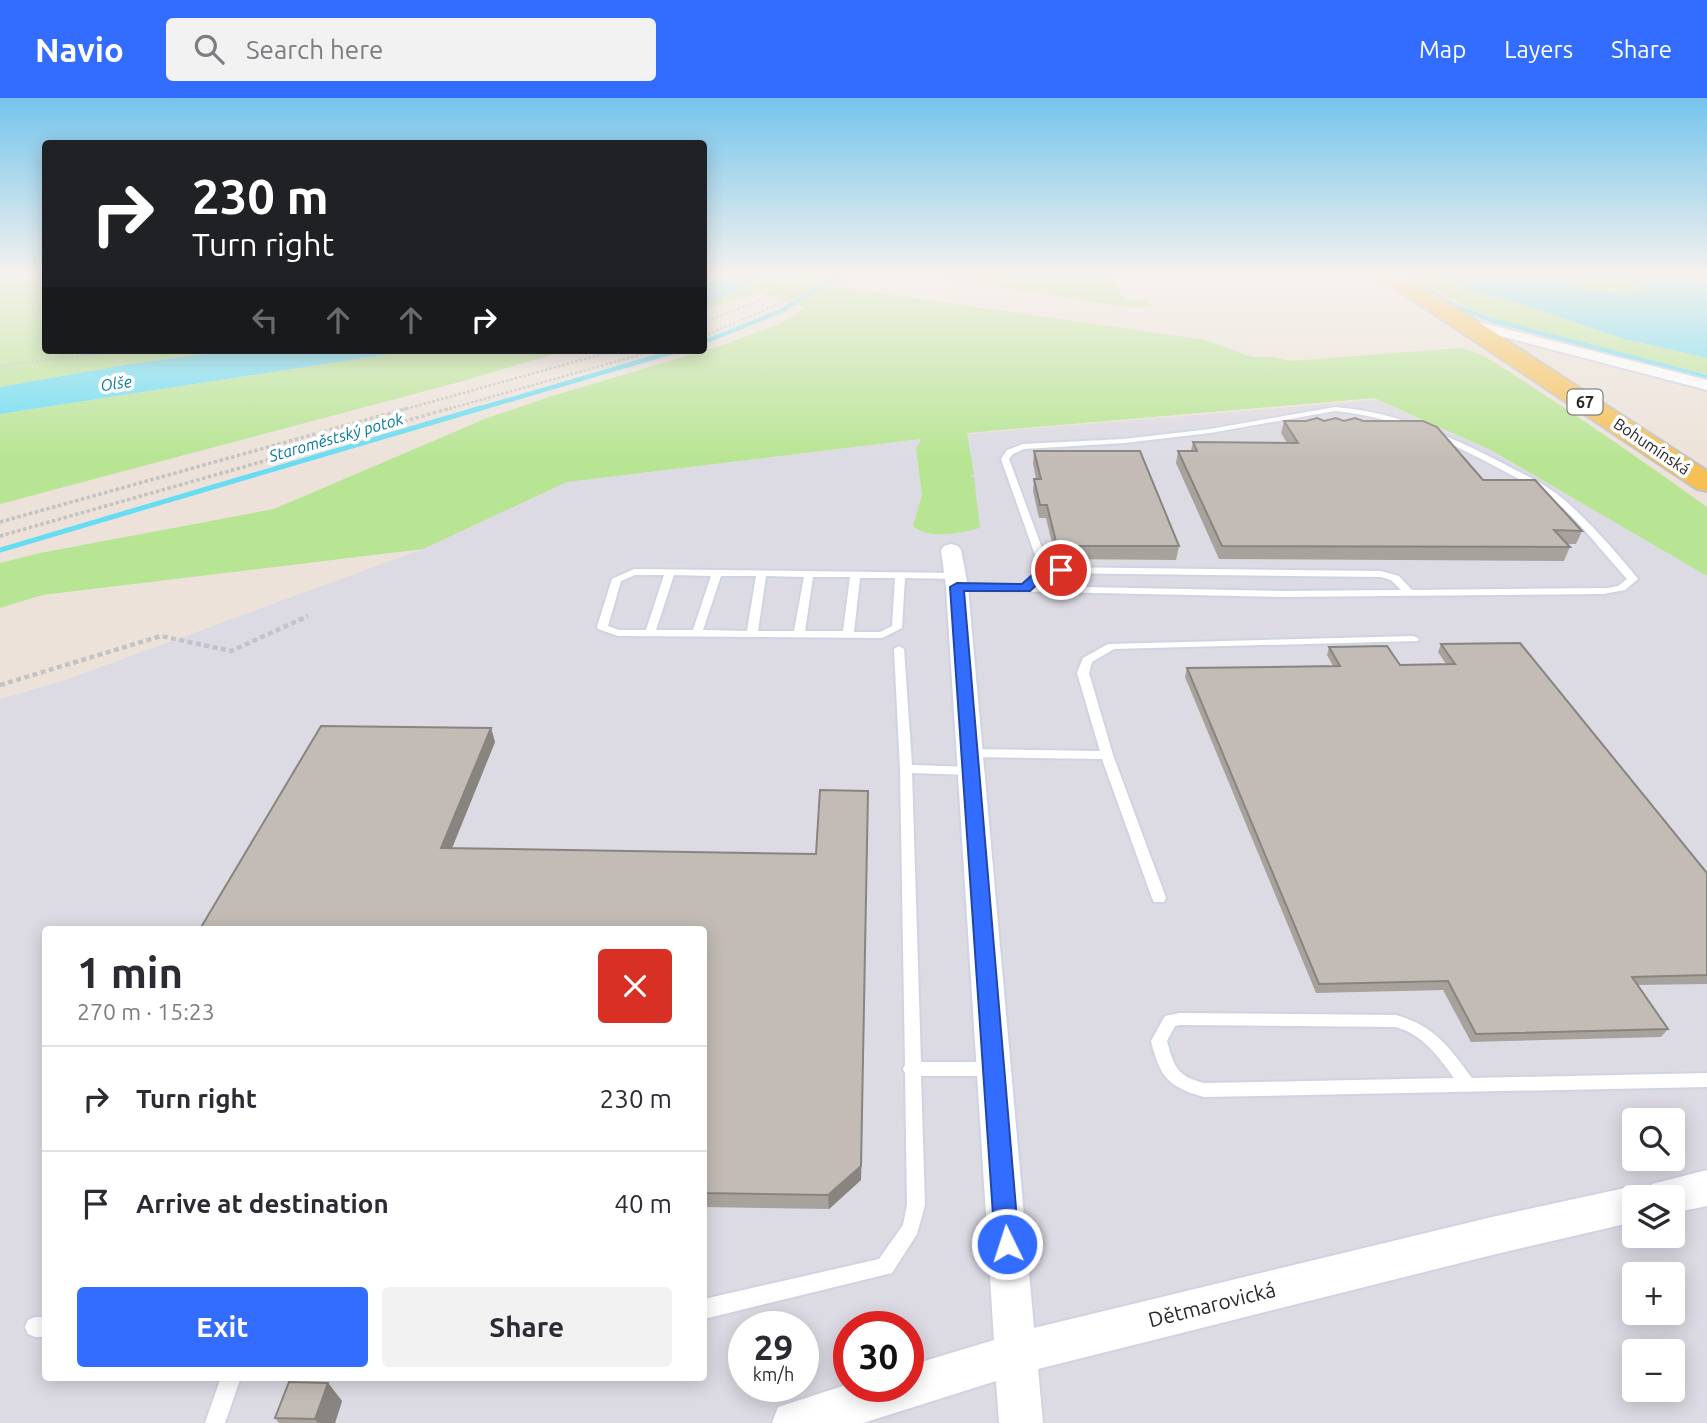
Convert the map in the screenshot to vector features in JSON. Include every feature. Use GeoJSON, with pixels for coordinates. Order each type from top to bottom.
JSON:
{"type":"FeatureCollection","features":[{"type":"Feature","properties":{"kind":"main road","name":"Bohumínská"},"geometry":{"type":"LineString","coordinates":[[1484,336],[1707,483]]}},
{"type":"Feature","properties":{"kind":"street"},"geometry":{"type":"LineString","coordinates":[[1517,336],[1707,385]]}},
{"type":"Feature","properties":{"kind":"street"},"geometry":{"type":"LineString","coordinates":[[954,571],[1021,1423]]}},
{"type":"Feature","properties":{"kind":"street"},"geometry":{"type":"LineString","coordinates":[[1685,1193],[1707,1188]]}},
{"type":"Feature","properties":{"kind":"street","name":"Dětmarovická"},"geometry":{"type":"LineString","coordinates":[[794,1423],[1015,1354],[1492,1236],[1622,1207]]}},
{"type":"Feature","properties":{"kind":"lane"},"geometry":{"type":"LineString","coordinates":[[900,575],[897,628],[890,634],[618,633],[602,627],[617,579],[635,572],[900,575],[954,571],[1025,588],[1282,594],[1616,591],[1627,586],[1633,579],[1559,500],[1531,482],[1453,440],[1402,421],[1353,410],[1335,409],[1209,431],[1124,442],[1037,445],[1010,452],[1005,459],[1045,570]]}},
{"type":"Feature","properties":{"kind":"lane"},"geometry":{"type":"LineString","coordinates":[[1025,588],[1045,570],[1381,574],[1395,578],[1410,593]]}},
{"type":"Feature","properties":{"kind":"lane"},"geometry":{"type":"LineString","coordinates":[[650,633],[670,573]]}},
{"type":"Feature","properties":{"kind":"lane"},"geometry":{"type":"LineString","coordinates":[[697,633],[717,573]]}},
{"type":"Feature","properties":{"kind":"lane"},"geometry":{"type":"LineString","coordinates":[[1273,573],[1282,594]]}},
{"type":"Feature","properties":{"kind":"lane"},"geometry":{"type":"LineString","coordinates":[[752,634],[761,574]]}},
{"type":"Feature","properties":{"kind":"lane"},"geometry":{"type":"LineString","coordinates":[[799,634],[809,574]]}},
{"type":"Feature","properties":{"kind":"lane"},"geometry":{"type":"LineString","coordinates":[[848,635],[855,575]]}},
{"type":"Feature","properties":{"kind":"lane"},"geometry":{"type":"LineString","coordinates":[[1159,898],[1107,755],[1083,673],[1087,660],[1112,646],[1414,639]]}},
{"type":"Feature","properties":{"kind":"lane"},"geometry":{"type":"LineString","coordinates":[[707,1308],[885,1267],[911,1228],[916,1205],[906,769],[899,649]]}},
{"type":"Feature","properties":{"kind":"lane"},"geometry":{"type":"LineString","coordinates":[[906,769],[970,762],[1107,755]]}},
{"type":"Feature","properties":{"kind":"lane"},"geometry":{"type":"LineString","coordinates":[[1467,1083],[1432,1038],[1410,1024],[1396,1021],[1180,1019],[1170,1021],[1160,1041],[1166,1070],[1186,1086],[1204,1090],[1707,1080]]}},
{"type":"Feature","properties":{"kind":"lane"},"geometry":{"type":"LineString","coordinates":[[911,1069],[993,1069]]}},
{"type":"Feature","properties":{"kind":"lane"},"geometry":{"type":"LineString","coordinates":[[215,1423],[229,1381]]}},
{"type":"Feature","properties":{"kind":"path"},"geometry":{"type":"LineString","coordinates":[[0,366],[94,354]]}},
{"type":"Feature","properties":{"kind":"path"},"geometry":{"type":"LineString","coordinates":[[0,522],[603,354]]}},
{"type":"Feature","properties":{"kind":"path"},"geometry":{"type":"LineString","coordinates":[[0,536],[643,354]]}},
{"type":"Feature","properties":{"kind":"path"},"geometry":{"type":"LineString","coordinates":[[0,685],[161,636],[231,651],[308,616]]}},
{"type":"Feature","properties":{"kind":"shaded area"},"geometry":{"type":"Polygon","coordinates":[[[1377,400],[1491,450],[1707,576],[1707,1423],[0,1423],[0,699],[57,683],[423,549],[567,482],[922,439],[916,449],[922,495],[913,526],[947,533],[980,528],[968,476],[974,474],[966,434],[1377,400]]]}},
{"type":"Feature","properties":{"kind":"green space"},"geometry":{"type":"Polygon","coordinates":[[[0,336],[42,336],[42,354],[206,354],[130,364],[0,387],[0,336]]]}},
{"type":"Feature","properties":{"kind":"green space"},"geometry":{"type":"Polygon","coordinates":[[[747,336],[1176,336],[1205,340],[1252,357],[1273,357],[1291,361],[1459,348],[1469,350],[1494,362],[1548,397],[1707,507],[1707,576],[1491,450],[1374,398],[967,433],[974,474],[970,476],[974,477],[980,528],[955,533],[928,533],[913,526],[922,495],[916,449],[921,439],[567,482],[423,549],[42,595],[0,608],[0,563],[274,509],[487,418],[693,354],[707,354],[707,350],[747,336]]]}},
{"type":"Feature","properties":{"kind":"green space"},"geometry":{"type":"Polygon","coordinates":[[[1552,336],[1615,336],[1707,358],[1707,374],[1552,336]]]}},
{"type":"Feature","properties":{"kind":"green space"},"geometry":{"type":"Polygon","coordinates":[[[390,354],[554,354],[463,381],[0,504],[0,414],[390,354]]]}},
{"type":"Feature","properties":{"kind":"water"},"geometry":{"type":"Polygon","coordinates":[[[1615,336],[1707,336],[1707,358],[1615,336]]]}},
{"type":"Feature","properties":{"kind":"water","name":"Olše"},"geometry":{"type":"Polygon","coordinates":[[[206,354],[390,354],[0,414],[0,387],[130,364],[206,354]]]}},
{"type":"Feature","properties":{"kind":"building"},"geometry":{"type":"Polygon","coordinates":[[[1317,418],[1324,421],[1355,418],[1363,421],[1423,421],[1437,427],[1483,480],[1535,480],[1582,531],[1554,530],[1570,547],[1222,546],[1178,451],[1197,451],[1193,442],[1298,443],[1284,421],[1317,418]]]}},
{"type":"Feature","properties":{"kind":"building"},"geometry":{"type":"Polygon","coordinates":[[[1034,451],[1140,451],[1179,546],[1057,546],[1047,505],[1040,505],[1034,479],[1041,479],[1034,451]]]}},
{"type":"Feature","properties":{"kind":"building"},"geometry":{"type":"Polygon","coordinates":[[[1520,643],[1707,873],[1707,975],[1632,977],[1668,1029],[1476,1034],[1448,981],[1319,984],[1187,668],[1340,666],[1329,647],[1387,646],[1400,665],[1455,664],[1441,644],[1520,643]]]}},
{"type":"Feature","properties":{"kind":"building"},"geometry":{"type":"Polygon","coordinates":[[[321,726],[491,728],[441,848],[816,854],[820,790],[868,791],[861,1166],[828,1195],[707,1193],[707,926],[202,926],[321,726]]]}},
{"type":"Feature","properties":{"kind":"building"},"geometry":{"type":"Polygon","coordinates":[[[289,1382],[328,1383],[315,1419],[275,1418],[289,1382]]]}},
{"type":"Feature","properties":{"kind":"waterway","name":"Staroměstský potok"},"geometry":{"type":"LineString","coordinates":[[707,341],[719,336]]}},
{"type":"Feature","properties":{"kind":"waterway"},"geometry":{"type":"LineString","coordinates":[[1551,336],[1707,377]]}},
{"type":"Feature","properties":{"kind":"waterway","name":"Staroměstský potok"},"geometry":{"type":"LineString","coordinates":[[475,410],[665,354]]}},
{"type":"Feature","properties":{"kind":"waterway","name":"Staroměstský potok"},"geometry":{"type":"LineString","coordinates":[[0,550],[481,408]]}},
{"type":"Feature","properties":{"kind":"route"},"geometry":{"type":"LineString","coordinates":[[1007,1244],[957,587],[1025,588],[1045,570],[1061,570]]}}]}
